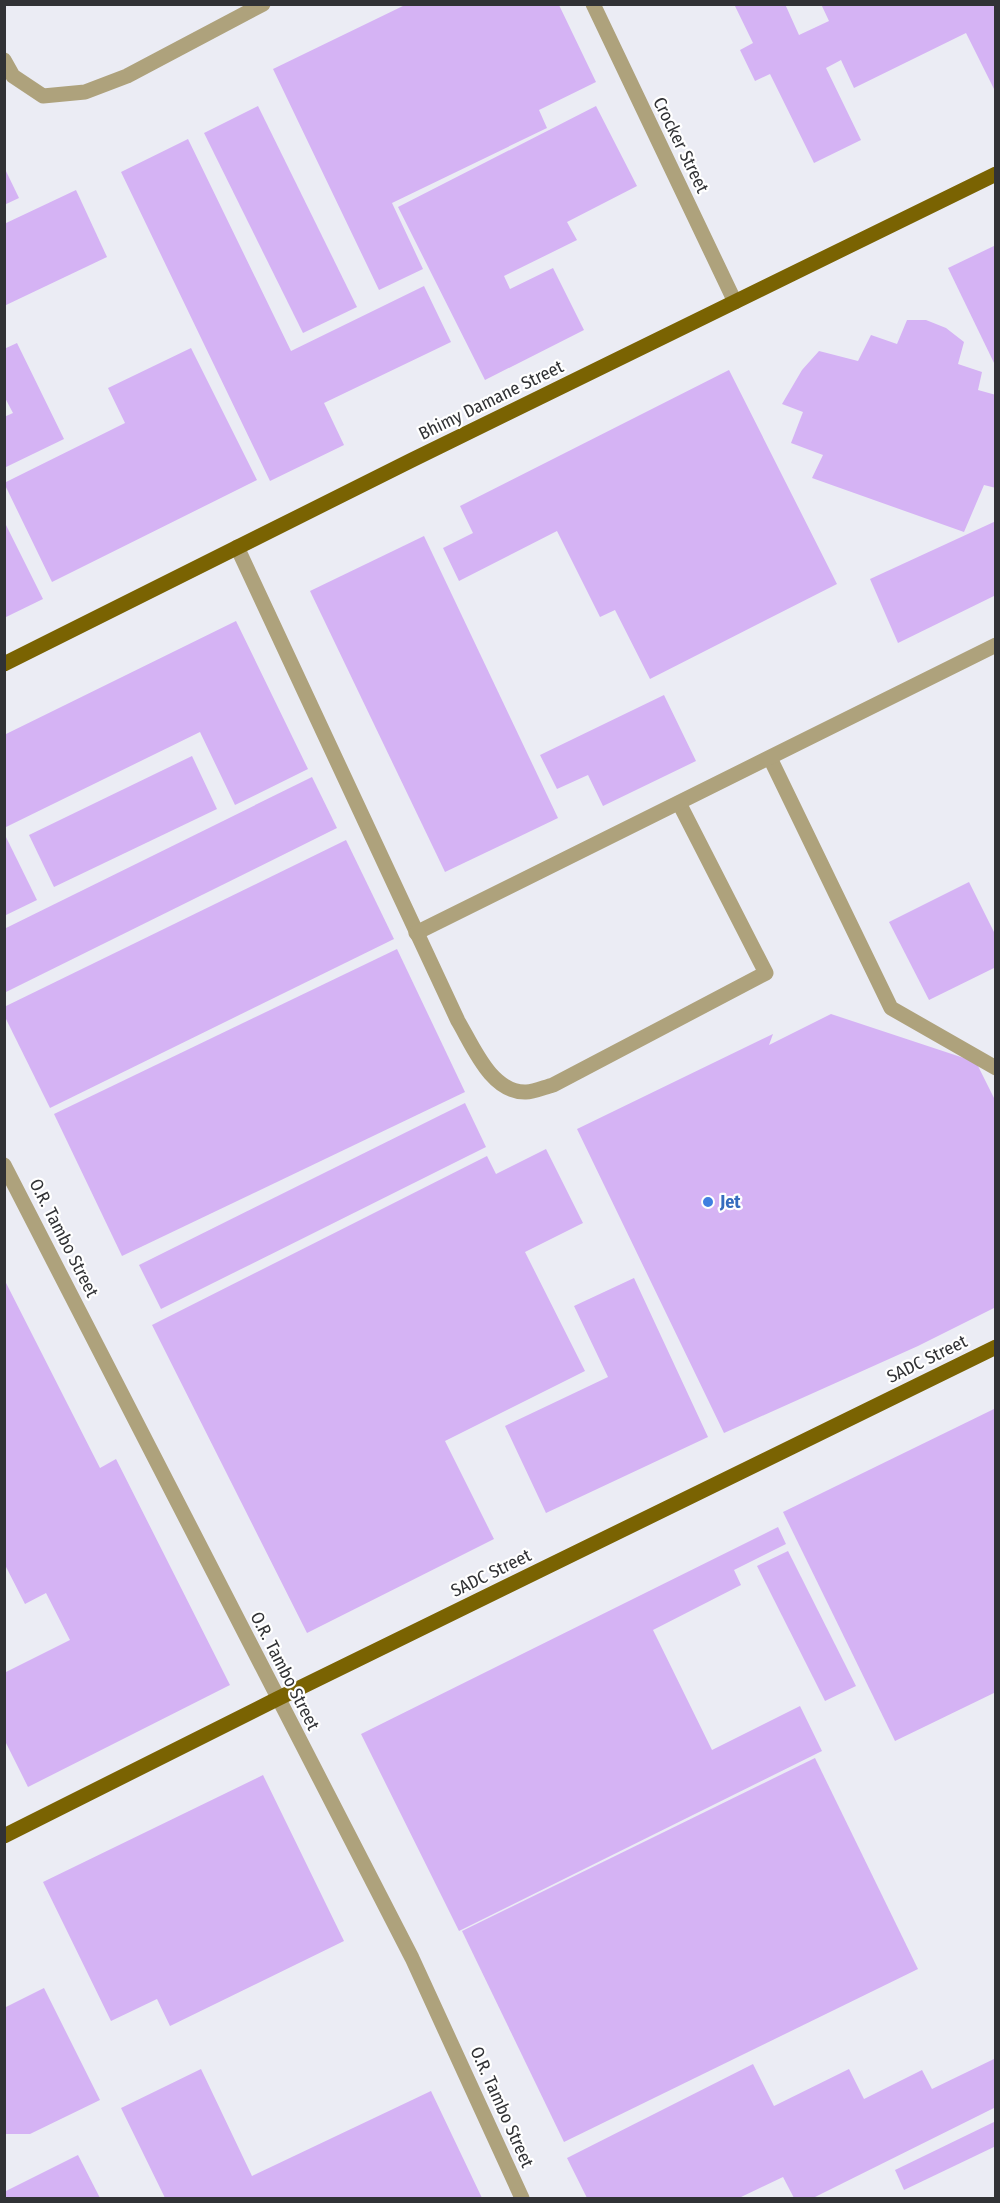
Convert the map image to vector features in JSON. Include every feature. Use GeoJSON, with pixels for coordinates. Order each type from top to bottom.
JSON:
{"type":"FeatureCollection","features":[{"type":"Feature","properties":{"kind":"main road","name":"Bhimy Damane Street"},"geometry":{"type":"LineString","coordinates":[[4,664],[996,174]]}},
{"type":"Feature","properties":{"kind":"main road","name":"SADC Street"},"geometry":{"type":"LineString","coordinates":[[4,1836],[277,1699],[996,1347]]}},
{"type":"Feature","properties":{"kind":"street"},"geometry":{"type":"LineString","coordinates":[[4,60],[13,76],[43,96],[85,92],[126,76],[263,4]]}},
{"type":"Feature","properties":{"kind":"street","name":"Crocker Street"},"geometry":{"type":"LineString","coordinates":[[592,4],[735,302]]}},
{"type":"Feature","properties":{"kind":"street"},"geometry":{"type":"LineString","coordinates":[[237,547],[458,1021],[492,1077],[504,1086],[525,1092],[553,1084],[766,973],[680,802]]}},
{"type":"Feature","properties":{"kind":"street"},"geometry":{"type":"LineString","coordinates":[[416,933],[996,645]]}},
{"type":"Feature","properties":{"kind":"street"},"geometry":{"type":"LineString","coordinates":[[770,758],[891,1008],[996,1068]]}},
{"type":"Feature","properties":{"kind":"street","name":"O.R. Tambo Street"},"geometry":{"type":"LineString","coordinates":[[4,1165],[412,1958],[522,2199]]}},
{"type":"Feature","properties":{"kind":"building"},"geometry":{"type":"Polygon","coordinates":[[[734,4],[785,4],[799,35],[829,21],[821,4],[996,4],[996,93],[966,33],[854,88],[841,60],[826,68],[861,140],[814,163],[770,74],[755,81],[740,50],[753,43],[734,4]]]}},
{"type":"Feature","properties":{"kind":"building"},"geometry":{"type":"Polygon","coordinates":[[[405,5],[559,5],[596,82],[539,110],[547,128],[392,203],[423,269],[379,290],[273,69],[405,5]]]}},
{"type":"Feature","properties":{"kind":"building"},"geometry":{"type":"Polygon","coordinates":[[[258,106],[357,307],[303,333],[204,133],[258,106]]]}},
{"type":"Feature","properties":{"kind":"building"},"geometry":{"type":"Polygon","coordinates":[[[596,106],[637,186],[567,222],[577,240],[504,276],[510,289],[553,268],[584,330],[485,380],[398,207],[596,106]]]}},
{"type":"Feature","properties":{"kind":"building"},"geometry":{"type":"Polygon","coordinates":[[[188,139],[291,351],[424,286],[451,342],[324,403],[344,445],[270,481],[121,172],[188,139]]]}},
{"type":"Feature","properties":{"kind":"building"},"geometry":{"type":"Polygon","coordinates":[[[4,167],[19,198],[4,205],[4,167]]]}},
{"type":"Feature","properties":{"kind":"building"},"geometry":{"type":"Polygon","coordinates":[[[76,190],[107,257],[4,306],[4,224],[76,190]]]}},
{"type":"Feature","properties":{"kind":"building"},"geometry":{"type":"Polygon","coordinates":[[[996,245],[996,367],[948,268],[996,245]]]}},
{"type":"Feature","properties":{"kind":"building"},"geometry":{"type":"Polygon","coordinates":[[[907,320],[926,320],[946,328],[964,342],[958,364],[982,372],[978,390],[996,395],[996,488],[984,485],[964,532],[812,478],[823,455],[791,443],[803,412],[782,404],[802,370],[819,351],[858,361],[871,335],[897,344],[907,320]]]}},
{"type":"Feature","properties":{"kind":"building"},"geometry":{"type":"Polygon","coordinates":[[[17,343],[64,439],[4,468],[4,417],[13,413],[4,396],[4,349],[17,343]]]}},
{"type":"Feature","properties":{"kind":"building"},"geometry":{"type":"Polygon","coordinates":[[[191,348],[257,480],[52,582],[4,483],[125,423],[108,388],[191,348]]]}},
{"type":"Feature","properties":{"kind":"building"},"geometry":{"type":"Polygon","coordinates":[[[729,370],[837,584],[650,679],[615,610],[600,617],[557,531],[459,581],[443,548],[473,533],[460,506],[729,370]]]}},
{"type":"Feature","properties":{"kind":"building"},"geometry":{"type":"Polygon","coordinates":[[[4,521],[43,599],[4,618],[4,521]]]}},
{"type":"Feature","properties":{"kind":"building"},"geometry":{"type":"Polygon","coordinates":[[[996,521],[996,595],[898,643],[870,579],[996,521]]]}},
{"type":"Feature","properties":{"kind":"building"},"geometry":{"type":"Polygon","coordinates":[[[424,536],[558,818],[445,872],[310,591],[424,536]]]}},
{"type":"Feature","properties":{"kind":"building"},"geometry":{"type":"Polygon","coordinates":[[[236,621],[308,769],[235,805],[200,732],[4,828],[4,735],[236,621]]]}},
{"type":"Feature","properties":{"kind":"building"},"geometry":{"type":"Polygon","coordinates":[[[664,695],[696,761],[603,806],[588,775],[557,789],[540,755],[664,695]]]}},
{"type":"Feature","properties":{"kind":"building"},"geometry":{"type":"Polygon","coordinates":[[[192,756],[217,809],[54,887],[29,835],[192,756]]]}},
{"type":"Feature","properties":{"kind":"building"},"geometry":{"type":"Polygon","coordinates":[[[312,777],[337,828],[4,993],[4,929],[312,777]]]}},
{"type":"Feature","properties":{"kind":"building"},"geometry":{"type":"Polygon","coordinates":[[[4,833],[37,900],[4,916],[4,833]]]}},
{"type":"Feature","properties":{"kind":"building"},"geometry":{"type":"Polygon","coordinates":[[[346,840],[394,939],[50,1108],[4,1015],[4,1007],[346,840]]]}},
{"type":"Feature","properties":{"kind":"building"},"geometry":{"type":"Polygon","coordinates":[[[969,882],[996,936],[996,967],[929,1000],[889,922],[969,882]]]}},
{"type":"Feature","properties":{"kind":"building"},"geometry":{"type":"Polygon","coordinates":[[[397,949],[465,1092],[122,1256],[54,1114],[397,949]]]}},
{"type":"Feature","properties":{"kind":"building"},"geometry":{"type":"Polygon","coordinates":[[[831,1014],[976,1062],[996,1102],[996,1307],[918,1346],[724,1433],[577,1129],[773,1034],[769,1045],[831,1014]]]}},
{"type":"Feature","properties":{"kind":"building"},"geometry":{"type":"Polygon","coordinates":[[[465,1103],[486,1147],[161,1309],[139,1265],[465,1103]]]}},
{"type":"Feature","properties":{"kind":"building"},"geometry":{"type":"Polygon","coordinates":[[[546,1149],[583,1223],[525,1252],[585,1371],[445,1441],[494,1539],[307,1633],[152,1325],[487,1156],[496,1174],[546,1149]]]}},
{"type":"Feature","properties":{"kind":"building"},"geometry":{"type":"Polygon","coordinates":[[[634,1278],[708,1437],[546,1513],[505,1426],[608,1377],[574,1306],[634,1278]]]}},
{"type":"Feature","properties":{"kind":"building"},"geometry":{"type":"Polygon","coordinates":[[[4,1279],[100,1468],[116,1459],[230,1685],[28,1787],[4,1739],[4,1673],[70,1640],[46,1593],[25,1604],[4,1563],[4,1279]]]}},
{"type":"Feature","properties":{"kind":"building"},"geometry":{"type":"Polygon","coordinates":[[[996,1408],[996,1692],[895,1741],[783,1512],[996,1408]]]}},
{"type":"Feature","properties":{"kind":"building"},"geometry":{"type":"Polygon","coordinates":[[[778,1527],[786,1544],[734,1570],[741,1585],[653,1630],[712,1750],[800,1706],[822,1751],[459,1931],[361,1734],[778,1527]]]}},
{"type":"Feature","properties":{"kind":"building"},"geometry":{"type":"Polygon","coordinates":[[[788,1551],[856,1686],[825,1701],[757,1566],[788,1551]]]}},
{"type":"Feature","properties":{"kind":"building"},"geometry":{"type":"Polygon","coordinates":[[[815,1758],[918,1969],[564,2142],[462,1931],[815,1758]]]}},
{"type":"Feature","properties":{"kind":"building"},"geometry":{"type":"Polygon","coordinates":[[[263,1775],[344,1941],[170,2026],[157,1999],[111,2021],[43,1882],[263,1775]]]}},
{"type":"Feature","properties":{"kind":"building"},"geometry":{"type":"Polygon","coordinates":[[[44,1988],[100,2100],[30,2134],[5,2134],[4,2008],[44,1988]]]}},
{"type":"Feature","properties":{"kind":"building"},"geometry":{"type":"Polygon","coordinates":[[[996,2058],[996,2107],[813,2198],[794,2198],[783,2177],[739,2198],[587,2198],[567,2158],[753,2064],[774,2106],[849,2069],[864,2099],[922,2070],[932,2089],[996,2058]]]}},
{"type":"Feature","properties":{"kind":"building"},"geometry":{"type":"Polygon","coordinates":[[[201,2069],[252,2176],[431,2091],[482,2198],[165,2198],[121,2108],[201,2069]]]}},
{"type":"Feature","properties":{"kind":"building"},"geometry":{"type":"Polygon","coordinates":[[[996,2121],[996,2146],[904,2190],[895,2170],[996,2121]]]}},
{"type":"Feature","properties":{"kind":"building"},"geometry":{"type":"Polygon","coordinates":[[[78,2155],[100,2198],[4,2198],[4,2192],[78,2155]]]}},
{"type":"Feature","properties":{"kind":"place","name":"Jet"},"geometry":{"type":"Point","coordinates":[708,1202]}}]}
